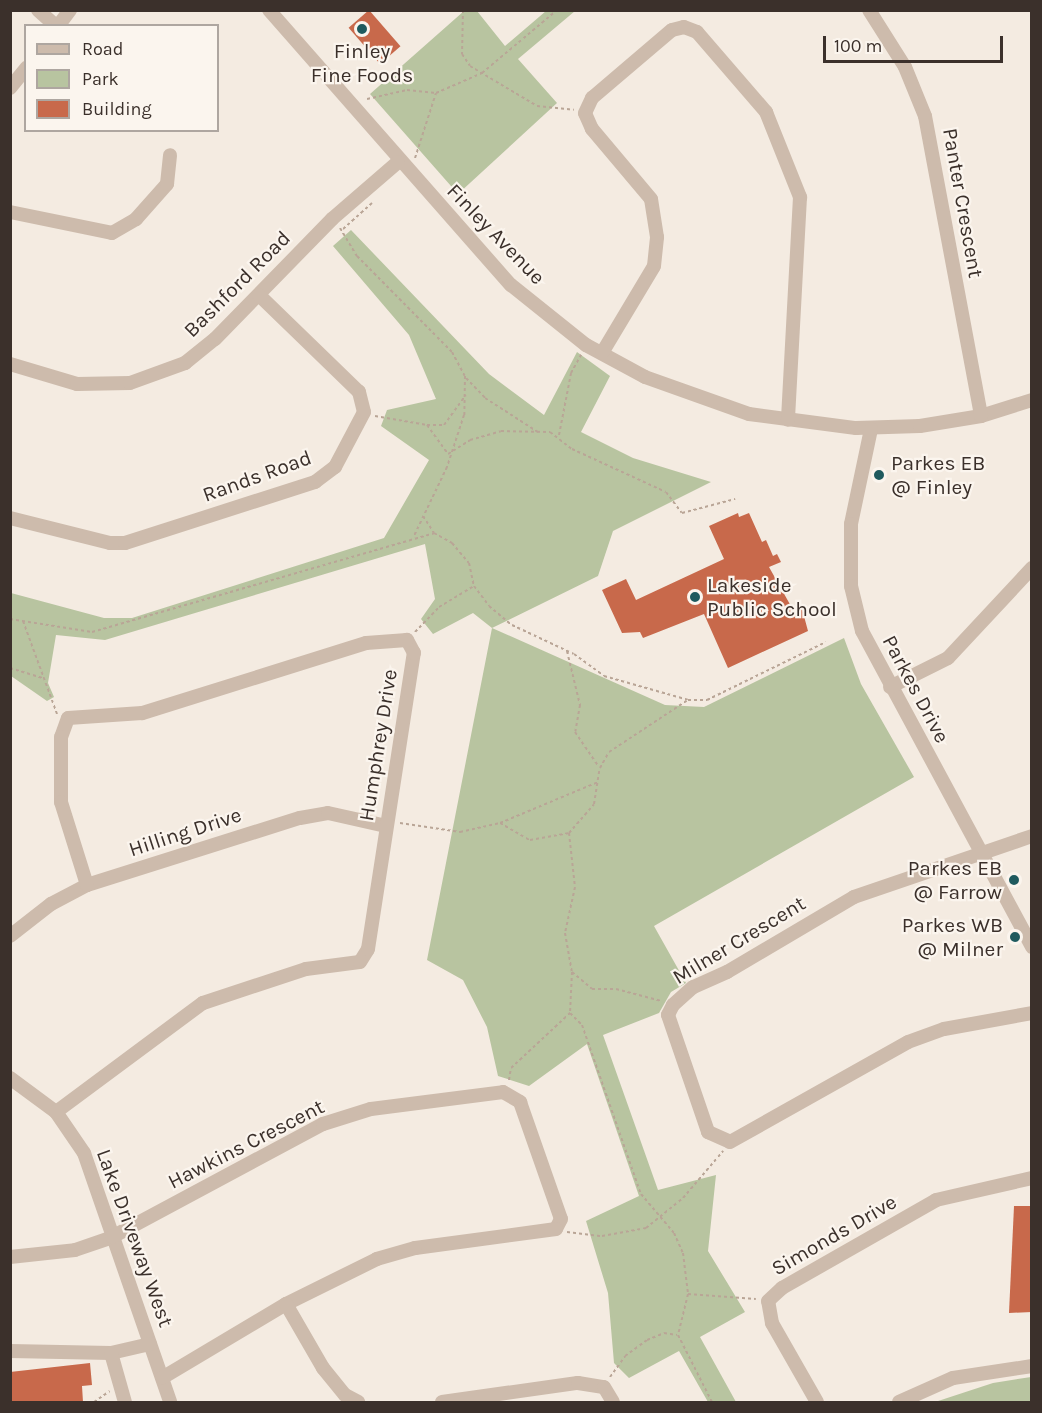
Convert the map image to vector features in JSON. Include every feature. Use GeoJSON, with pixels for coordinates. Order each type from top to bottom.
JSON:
{"type":"FeatureCollection","features":[{"type":"Feature","properties":{"kind":"street"},"geometry":{"type":"LineString","coordinates":[[38,10],[55,24]]}},
{"type":"Feature","properties":{"kind":"street"},"geometry":{"type":"LineString","coordinates":[[59,24],[70,10]]}},
{"type":"Feature","properties":{"kind":"street","name":"Finley Avenue"},"geometry":{"type":"LineString","coordinates":[[269,10],[403,167],[511,285],[586,345],[699,399],[788,420],[871,429],[981,416],[1032,400]]}},
{"type":"Feature","properties":{"kind":"street","name":"Panter Crescent"},"geometry":{"type":"LineString","coordinates":[[869,10],[904,67],[925,116],[981,416]]}},
{"type":"Feature","properties":{"kind":"street"},"geometry":{"type":"LineString","coordinates":[[602,353],[654,266],[657,237],[651,200],[592,129],[585,113],[592,98],[672,30],[684,27],[697,32],[766,112],[800,197],[788,420]]}},
{"type":"Feature","properties":{"kind":"street"},"geometry":{"type":"LineString","coordinates":[[10,88],[24,70]]}},
{"type":"Feature","properties":{"kind":"street"},"geometry":{"type":"LineString","coordinates":[[10,212],[112,233],[136,219],[167,184],[170,155]]}},
{"type":"Feature","properties":{"kind":"street","name":"Bashford Road"},"geometry":{"type":"LineString","coordinates":[[10,363],[77,384],[130,383],[185,363],[259,295],[332,219],[403,167]]}},
{"type":"Feature","properties":{"kind":"street"},"geometry":{"type":"LineString","coordinates":[[259,295],[359,392],[364,412]]}},
{"type":"Feature","properties":{"kind":"street","name":"Rands Road"},"geometry":{"type":"LineString","coordinates":[[10,518],[110,543],[125,543],[315,482],[335,467],[364,412]]}},
{"type":"Feature","properties":{"kind":"street","name":"Parkes Drive"},"geometry":{"type":"LineString","coordinates":[[871,429],[851,524],[851,586],[862,631],[890,687],[1032,947]]}},
{"type":"Feature","properties":{"kind":"street"},"geometry":{"type":"LineString","coordinates":[[890,687],[948,658],[1032,568]]}},
{"type":"Feature","properties":{"kind":"street","name":"Humphrey Drive"},"geometry":{"type":"LineString","coordinates":[[56,1112],[203,1003],[306,969],[360,962],[368,949],[414,653],[407,640],[395,637],[366,643],[142,712],[68,718],[62,725]]}},
{"type":"Feature","properties":{"kind":"street"},"geometry":{"type":"LineString","coordinates":[[62,725],[61,802],[87,885]]}},
{"type":"Feature","properties":{"kind":"street","name":"Hilling Drive"},"geometry":{"type":"LineString","coordinates":[[10,936],[51,904],[87,885],[300,818],[328,813],[387,824]]}},
{"type":"Feature","properties":{"kind":"street","name":"Milner Crescent"},"geometry":{"type":"LineString","coordinates":[[730,1142],[708,1132],[677,1048],[668,1015],[673,1005],[693,987],[727,972],[854,897],[1032,836]]}},
{"type":"Feature","properties":{"kind":"street"},"geometry":{"type":"LineString","coordinates":[[730,1142],[908,1042],[944,1029],[1032,1013]]}},
{"type":"Feature","properties":{"kind":"street","name":"Lake Driveway West"},"geometry":{"type":"LineString","coordinates":[[10,1078],[56,1112],[84,1153],[170,1402]]}},
{"type":"Feature","properties":{"kind":"street"},"geometry":{"type":"LineString","coordinates":[[162,1378],[286,1304],[351,1269],[415,1248],[556,1229],[561,1219],[520,1102],[503,1092]]}},
{"type":"Feature","properties":{"kind":"street","name":"Hawkins Crescent"},"geometry":{"type":"LineString","coordinates":[[10,1257],[75,1250],[112,1237],[323,1124],[371,1109],[503,1092]]}},
{"type":"Feature","properties":{"kind":"street","name":"Simonds Drive"},"geometry":{"type":"LineString","coordinates":[[817,1402],[772,1323],[768,1301],[782,1288],[936,1200],[1032,1178]]}},
{"type":"Feature","properties":{"kind":"street"},"geometry":{"type":"LineString","coordinates":[[286,1304],[323,1368],[345,1395],[358,1402]]}},
{"type":"Feature","properties":{"kind":"street"},"geometry":{"type":"LineString","coordinates":[[10,1351],[111,1353],[150,1344]]}},
{"type":"Feature","properties":{"kind":"street"},"geometry":{"type":"LineString","coordinates":[[111,1353],[125,1402]]}},
{"type":"Feature","properties":{"kind":"street"},"geometry":{"type":"LineString","coordinates":[[899,1402],[953,1378],[1032,1366]]}},
{"type":"Feature","properties":{"kind":"street"},"geometry":{"type":"LineString","coordinates":[[442,1402],[578,1383],[604,1387],[613,1402]]}},
{"type":"Feature","properties":{"kind":"path"},"geometry":{"type":"LineString","coordinates":[[463,10],[462,54],[482,73],[537,106],[585,113]]}},
{"type":"Feature","properties":{"kind":"path"},"geometry":{"type":"LineString","coordinates":[[367,99],[407,90],[436,93],[482,73],[556,10]]}},
{"type":"Feature","properties":{"kind":"path"},"geometry":{"type":"LineString","coordinates":[[403,167],[436,93]]}},
{"type":"Feature","properties":{"kind":"path"},"geometry":{"type":"LineString","coordinates":[[332,219],[357,256],[452,352],[465,376],[486,398],[538,432]]}},
{"type":"Feature","properties":{"kind":"path"},"geometry":{"type":"LineString","coordinates":[[558,435],[571,373],[586,345]]}},
{"type":"Feature","properties":{"kind":"path"},"geometry":{"type":"LineString","coordinates":[[414,537],[447,467],[448,454],[467,394],[465,376]]}},
{"type":"Feature","properties":{"kind":"path"},"geometry":{"type":"LineString","coordinates":[[364,412],[427,425],[444,425],[467,394]]}},
{"type":"Feature","properties":{"kind":"path"},"geometry":{"type":"LineString","coordinates":[[427,425],[448,454]]}},
{"type":"Feature","properties":{"kind":"path"},"geometry":{"type":"LineString","coordinates":[[448,454],[470,440],[501,431],[558,435],[572,449],[666,492],[682,513],[735,499]]}},
{"type":"Feature","properties":{"kind":"path"},"geometry":{"type":"LineString","coordinates":[[423,516],[434,533],[452,543],[469,563],[474,586],[512,625],[567,651],[604,676],[688,700],[707,700],[826,642]]}},
{"type":"Feature","properties":{"kind":"path"},"geometry":{"type":"LineString","coordinates":[[10,619],[92,633],[434,533]]}},
{"type":"Feature","properties":{"kind":"path"},"geometry":{"type":"LineString","coordinates":[[407,640],[439,607],[474,586]]}},
{"type":"Feature","properties":{"kind":"path"},"geometry":{"type":"LineString","coordinates":[[23,621],[42,678],[62,725]]}},
{"type":"Feature","properties":{"kind":"path"},"geometry":{"type":"LineString","coordinates":[[567,651],[580,705],[575,732],[600,768]]}},
{"type":"Feature","properties":{"kind":"path"},"geometry":{"type":"LineString","coordinates":[[10,668],[42,678]]}},
{"type":"Feature","properties":{"kind":"path"},"geometry":{"type":"LineString","coordinates":[[500,822],[530,840],[569,833],[588,817],[600,768],[609,752],[688,700]]}},
{"type":"Feature","properties":{"kind":"path"},"geometry":{"type":"LineString","coordinates":[[387,824],[460,832],[500,822],[597,782]]}},
{"type":"Feature","properties":{"kind":"path"},"geometry":{"type":"LineString","coordinates":[[503,1092],[511,1068],[570,1012],[572,972],[565,933],[575,887],[569,833]]}},
{"type":"Feature","properties":{"kind":"path"},"geometry":{"type":"LineString","coordinates":[[572,972],[592,989],[616,989],[673,1005]]}},
{"type":"Feature","properties":{"kind":"path"},"geometry":{"type":"LineString","coordinates":[[570,1012],[582,1025],[641,1194],[661,1218],[683,1253],[687,1294],[678,1335],[712,1402]]}},
{"type":"Feature","properties":{"kind":"path"},"geometry":{"type":"LineString","coordinates":[[556,1229],[603,1236],[637,1230],[661,1218],[730,1142]]}},
{"type":"Feature","properties":{"kind":"path"},"geometry":{"type":"LineString","coordinates":[[687,1294],[768,1301]]}},
{"type":"Feature","properties":{"kind":"path"},"geometry":{"type":"LineString","coordinates":[[604,1387],[625,1356],[647,1340],[664,1333],[678,1335]]}},
{"type":"Feature","properties":{"kind":"path"},"geometry":{"type":"LineString","coordinates":[[94,1402],[120,1385]]}},
{"type":"Feature","properties":{"kind":"green space"},"geometry":{"type":"Polygon","coordinates":[[[464,11],[477,11],[505,46],[546,11],[575,11],[518,59],[557,103],[458,194],[370,94],[464,11]]]}},
{"type":"Feature","properties":{"kind":"green space"},"geometry":{"type":"Polygon","coordinates":[[[351,230],[489,374],[544,415],[577,352],[610,376],[581,432],[633,458],[711,482],[613,531],[598,576],[492,628],[473,613],[433,634],[421,619],[435,599],[425,544],[105,640],[56,635],[48,683],[54,697],[47,701],[11,676],[11,593],[104,618],[132,618],[384,538],[429,460],[381,426],[387,410],[436,399],[409,335],[333,246],[351,230]]]}},
{"type":"Feature","properties":{"kind":"green space"},"geometry":{"type":"Polygon","coordinates":[[[492,628],[665,705],[704,707],[844,638],[861,684],[914,777],[654,926],[686,983],[671,992],[659,1013],[603,1035],[658,1190],[716,1175],[708,1251],[745,1312],[700,1337],[736,1402],[708,1402],[679,1351],[629,1378],[614,1363],[608,1293],[586,1221],[639,1196],[587,1044],[529,1086],[498,1076],[487,1027],[463,980],[427,960],[492,628]]]}},
{"type":"Feature","properties":{"kind":"green space"},"geometry":{"type":"Polygon","coordinates":[[[1031,1377],[1031,1402],[935,1402],[993,1383],[1031,1377]]]}},
{"type":"Feature","properties":{"kind":"building"},"geometry":{"type":"Polygon","coordinates":[[[369,10],[400,46],[380,64],[349,28],[369,10]]]}},
{"type":"Feature","properties":{"kind":"building"},"geometry":{"type":"Polygon","coordinates":[[[738,513],[739,517],[749,513],[762,542],[766,540],[773,556],[777,554],[781,562],[769,567],[792,608],[801,605],[808,631],[728,668],[704,614],[643,638],[640,632],[622,633],[602,590],[626,579],[636,600],[724,559],[709,526],[738,513]]]}},
{"type":"Feature","properties":{"kind":"building"},"geometry":{"type":"Polygon","coordinates":[[[1014,1206],[1032,1206],[1032,1312],[1009,1313],[1014,1206]]]}},
{"type":"Feature","properties":{"kind":"building"},"geometry":{"type":"Polygon","coordinates":[[[90,1363],[92,1385],[82,1386],[83,1402],[10,1402],[10,1372],[90,1363]]]}},
{"type":"Feature","properties":{"kind":"place","name":"Finley Fine Foods"},"geometry":{"type":"Point","coordinates":[362,29]}},
{"type":"Feature","properties":{"kind":"place","name":"Parkes EB @ Finley"},"geometry":{"type":"Point","coordinates":[879,475]}},
{"type":"Feature","properties":{"kind":"place","name":"Lakeside Public School"},"geometry":{"type":"Point","coordinates":[695,597]}},
{"type":"Feature","properties":{"kind":"place","name":"Parkes EB @ Farrow"},"geometry":{"type":"Point","coordinates":[1014,880]}},
{"type":"Feature","properties":{"kind":"place","name":"Parkes WB @ Milner"},"geometry":{"type":"Point","coordinates":[1015,937]}}]}
